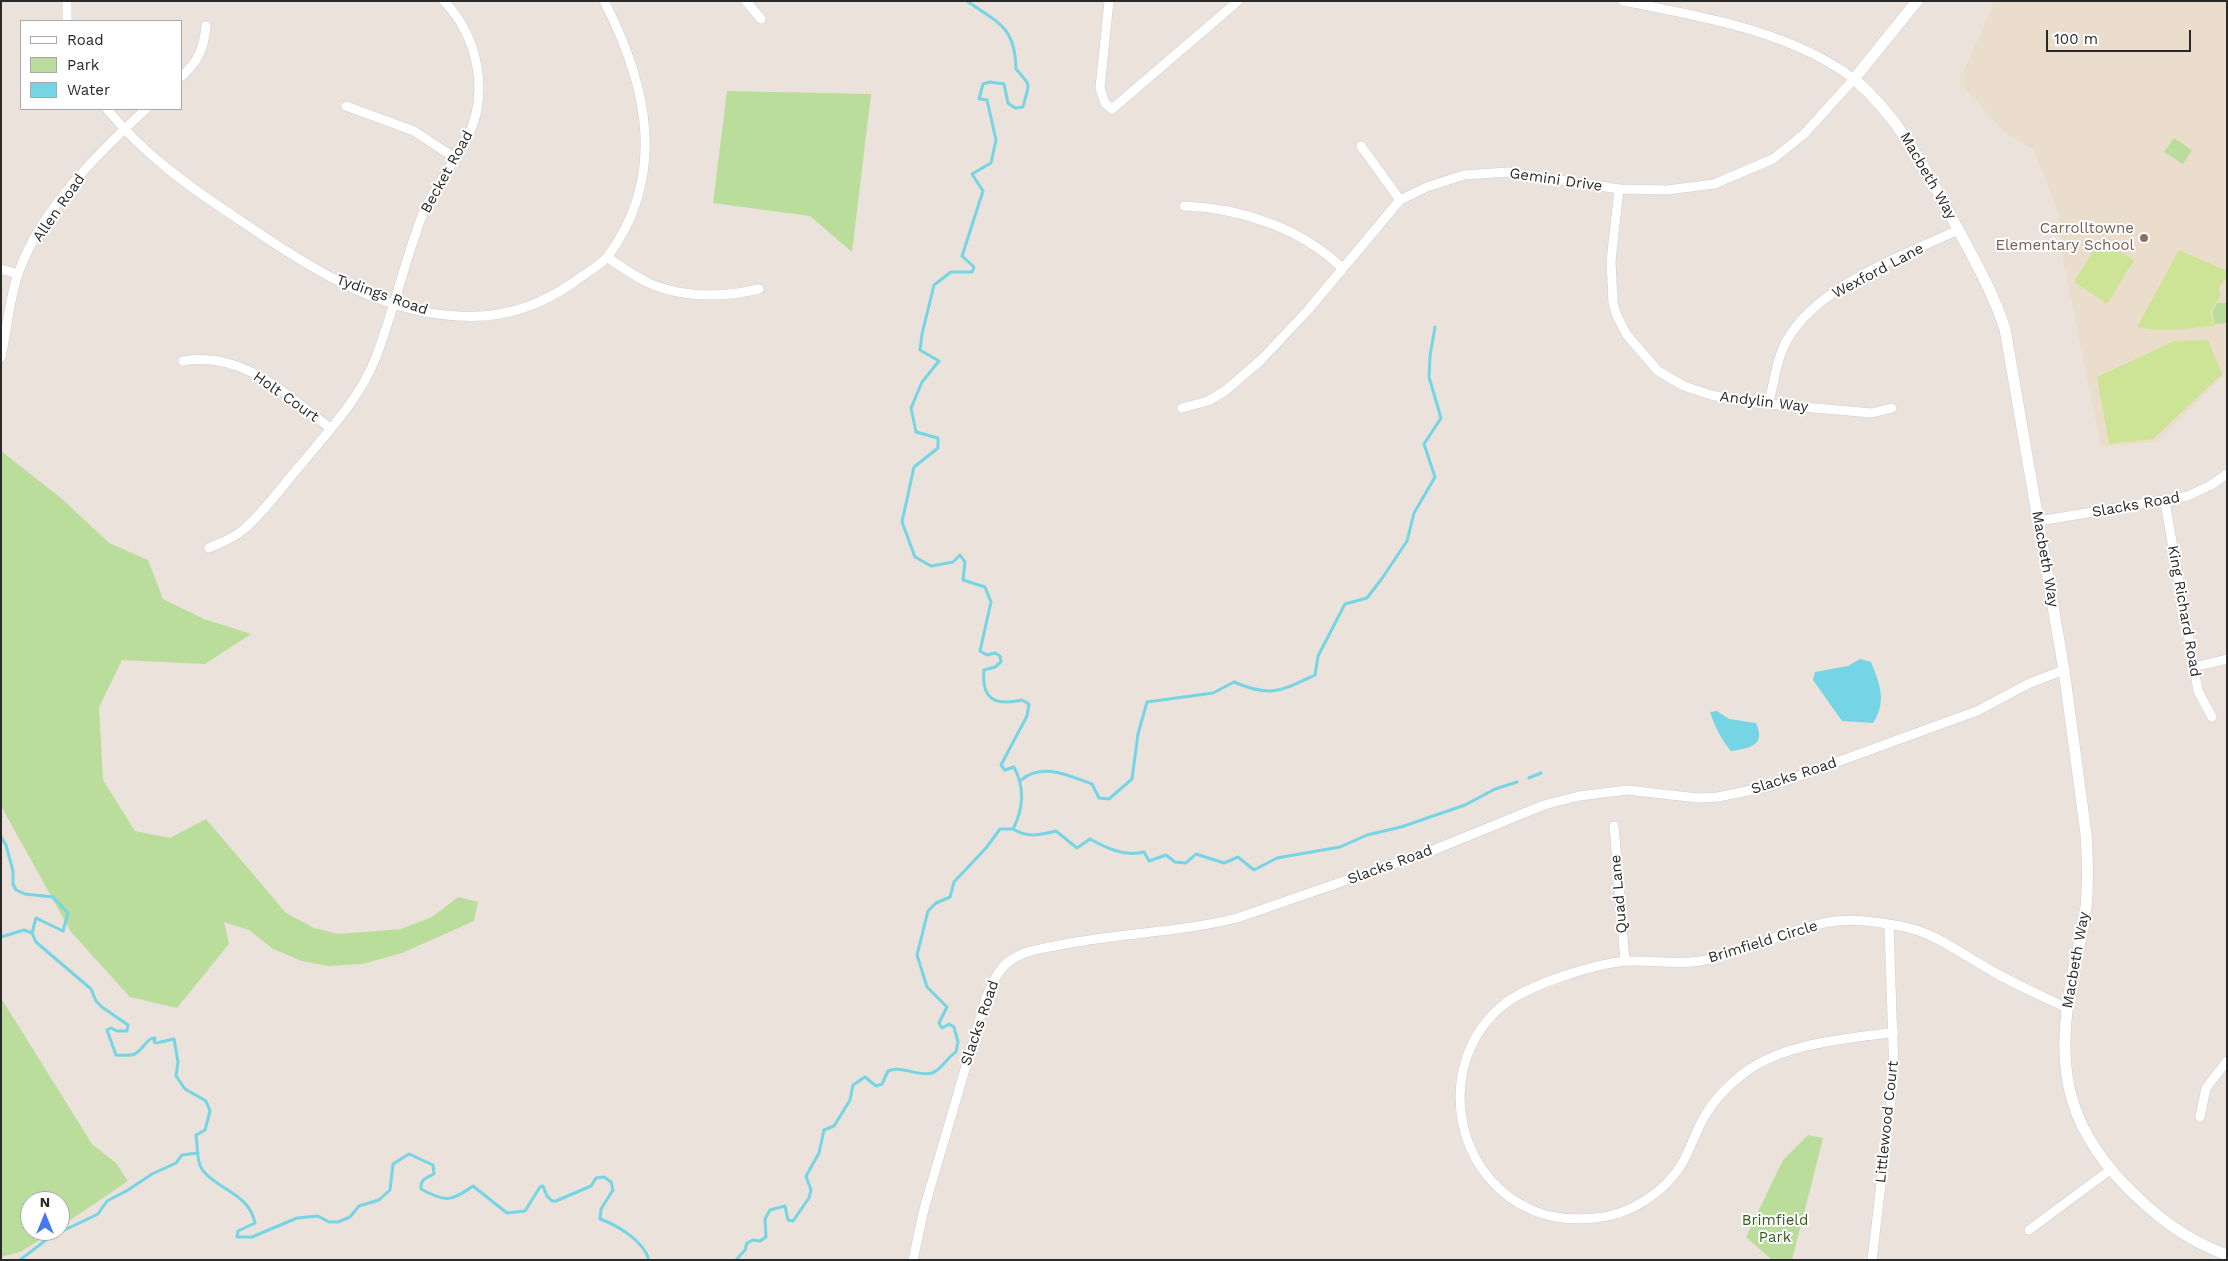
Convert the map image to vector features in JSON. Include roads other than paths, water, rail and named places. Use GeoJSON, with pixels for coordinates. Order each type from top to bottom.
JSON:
{"type":"FeatureCollection","features":[{"type":"Feature","properties":{"kind":"street"},"geometry":{"type":"LineString","coordinates":[[67,1],[68,20]]}},
{"type":"Feature","properties":{"kind":"street","name":"Becket Road"},"geometry":{"type":"LineString","coordinates":[[209,548],[241,532],[255,518],[361,388],[376,359],[419,223],[429,201],[455,158],[474,120],[479,87],[477,67],[467,32],[457,15],[444,1]]}},
{"type":"Feature","properties":{"kind":"street","name":"Tydings Road"},"geometry":{"type":"LineString","coordinates":[[108,110],[139,146],[191,188],[318,272],[395,303],[457,316],[503,314],[530,308],[552,298],[607,257],[636,202],[642,182],[646,131],[642,97],[604,1]]}},
{"type":"Feature","properties":{"kind":"street"},"geometry":{"type":"LineString","coordinates":[[746,1],[761,19]]}},
{"type":"Feature","properties":{"kind":"street"},"geometry":{"type":"LineString","coordinates":[[1109,1],[1100,88],[1105,103],[1112,109],[1238,1]]}},
{"type":"Feature","properties":{"kind":"street","name":"Macbeth Way"},"geometry":{"type":"LineString","coordinates":[[1623,1],[1707,19],[1801,48],[1837,66],[1854,79],[1874,96],[1908,138],[1989,288],[2006,329],[2064,670],[2083,798],[2088,859],[2084,927],[2072,974],[2064,1038],[2068,1090],[2078,1118],[2096,1151],[2110,1170],[2143,1203],[2175,1230],[2195,1242],[2227,1256]]}},
{"type":"Feature","properties":{"kind":"street","name":"Gemini Drive"},"geometry":{"type":"LineString","coordinates":[[1182,408],[1208,401],[1225,391],[1261,360],[1308,310],[1400,200],[1426,187],[1464,175],[1508,172],[1619,189],[1667,190],[1714,184],[1746,172],[1773,159],[1804,134],[1854,79],[1917,1]]}},
{"type":"Feature","properties":{"kind":"street"},"geometry":{"type":"LineString","coordinates":[[182,76],[193,66],[200,55],[205,42],[206,26]]}},
{"type":"Feature","properties":{"kind":"street"},"geometry":{"type":"LineString","coordinates":[[346,106],[414,131],[455,158]]}},
{"type":"Feature","properties":{"kind":"street","name":"Allen Road"},"geometry":{"type":"LineString","coordinates":[[1,357],[18,274],[42,226],[72,184],[145,110]]}},
{"type":"Feature","properties":{"kind":"street"},"geometry":{"type":"LineString","coordinates":[[1361,146],[1400,200]]}},
{"type":"Feature","properties":{"kind":"street","name":"Andylin Way"},"geometry":{"type":"LineString","coordinates":[[1619,189],[1611,277],[1615,310],[1627,335],[1658,371],[1684,386],[1711,395],[1746,402],[1769,402],[1872,413],[1892,408]]}},
{"type":"Feature","properties":{"kind":"street"},"geometry":{"type":"LineString","coordinates":[[1184,206],[1209,207],[1271,224],[1300,237],[1330,257],[1342,268]]}},
{"type":"Feature","properties":{"kind":"street","name":"Wexford Lane"},"geometry":{"type":"LineString","coordinates":[[1769,402],[1786,341],[1799,323],[1816,306],[1864,274],[1958,230]]}},
{"type":"Feature","properties":{"kind":"street"},"geometry":{"type":"LineString","coordinates":[[607,257],[653,285],[674,290],[720,296],[759,289]]}},
{"type":"Feature","properties":{"kind":"street"},"geometry":{"type":"LineString","coordinates":[[1,269],[18,274]]}},
{"type":"Feature","properties":{"kind":"street","name":"Holt Court"},"geometry":{"type":"LineString","coordinates":[[183,361],[201,358],[235,363],[272,384],[330,428]]}},
{"type":"Feature","properties":{"kind":"street","name":"Slacks Road"},"geometry":{"type":"LineString","coordinates":[[2039,522],[2164,502],[2188,496],[2211,485],[2227,474]]}},
{"type":"Feature","properties":{"kind":"street","name":"King Richard Road"},"geometry":{"type":"LineString","coordinates":[[2164,502],[2198,691],[2212,717]]}},
{"type":"Feature","properties":{"kind":"street"},"geometry":{"type":"LineString","coordinates":[[2194,667],[2227,659]]}},
{"type":"Feature","properties":{"kind":"street","name":"Slacks Road"},"geometry":{"type":"LineString","coordinates":[[913,1260],[924,1209],[986,998],[996,976],[1011,960],[1028,952],[1078,941],[1211,925],[1237,918],[1431,851],[1544,805],[1579,796],[1627,790],[1698,798],[1718,797],[1771,786],[1977,711],[2030,683],[2064,670]]}},
{"type":"Feature","properties":{"kind":"street","name":"Quad Lane"},"geometry":{"type":"LineString","coordinates":[[1614,826],[1625,961]]}},
{"type":"Feature","properties":{"kind":"street","name":"Brimfield Circle"},"geometry":{"type":"LineString","coordinates":[[1894,1032],[1794,1050],[1753,1067],[1733,1082],[1714,1101],[1676,1174],[1652,1196],[1621,1212],[1604,1217],[1579,1219],[1545,1215],[1521,1205],[1494,1183],[1476,1157],[1464,1130],[1460,1105],[1466,1059],[1478,1032],[1492,1016],[1512,999],[1546,983],[1625,961],[1699,961],[1729,955],[1788,932],[1830,922],[1857,920],[1920,930],[1941,939],[2013,983],[2067,1008]]}},
{"type":"Feature","properties":{"kind":"street","name":"Littlewood Court"},"geometry":{"type":"LineString","coordinates":[[1872,1260],[1894,1074],[1894,1032],[1888,925]]}},
{"type":"Feature","properties":{"kind":"street"},"geometry":{"type":"LineString","coordinates":[[2200,1117],[2206,1088],[2227,1061]]}},
{"type":"Feature","properties":{"kind":"street"},"geometry":{"type":"LineString","coordinates":[[2029,1230],[2110,1170]]}},
{"type":"Feature","properties":{"kind":"water"},"geometry":{"type":"Polygon","coordinates":[[[1860,659],[1871,662],[1881,693],[1880,708],[1873,723],[1842,721],[1813,680],[1815,672],[1848,666],[1860,659]]]}},
{"type":"Feature","properties":{"kind":"water"},"geometry":{"type":"Polygon","coordinates":[[[1717,711],[1729,719],[1756,723],[1759,731],[1757,741],[1750,747],[1731,751],[1719,733],[1710,712],[1717,711]]]}},
{"type":"Feature","properties":{"kind":"waterway"},"geometry":{"type":"LineString","coordinates":[[736,1260],[745,1250],[747,1243],[753,1240],[760,1241],[766,1237],[765,1219],[770,1210],[785,1206],[788,1220],[793,1221],[809,1198],[811,1190],[806,1176],[819,1153],[824,1130],[834,1126],[850,1100],[853,1085],[865,1077],[876,1086],[882,1084],[888,1071],[899,1069],[921,1074],[932,1073],[939,1069],[956,1052],[958,1042],[954,1027],[949,1024],[942,1028],[939,1023],[947,1007],[927,987],[917,955],[928,911],[936,903],[950,897],[954,882],[986,848],[1000,829],[1013,829],[1021,806],[1022,798],[1018,775],[1014,767],[1005,770],[1001,765],[1027,716],[1029,704],[1022,700],[1013,702],[998,701],[992,698],[985,688],[984,670],[995,667],[1001,662],[1000,656],[995,653],[987,655],[980,651],[991,602],[985,587],[963,580],[965,562],[960,555],[953,562],[931,566],[915,557],[902,522],[914,467],[938,448],[938,438],[916,432],[911,408],[922,382],[939,361],[920,350],[934,285],[951,272],[972,272],[974,267],[962,256],[983,191],[972,174],[991,163],[996,140],[987,100],[979,99],[983,84],[990,82],[1004,84],[1008,103],[1015,108],[1023,107],[1028,90],[1027,83],[1016,69],[1015,55],[1008,34],[996,21],[967,1]]}},
{"type":"Feature","properties":{"kind":"waterway"},"geometry":{"type":"LineString","coordinates":[[1021,780],[1038,772],[1056,772],[1092,784],[1099,798],[1109,799],[1132,779],[1138,734],[1147,702],[1213,693],[1234,682],[1257,690],[1275,690],[1293,685],[1315,675],[1318,656],[1345,604],[1367,598],[1383,577],[1407,541],[1414,513],[1435,477],[1424,444],[1441,418],[1429,377],[1430,356],[1435,327]]}},
{"type":"Feature","properties":{"kind":"waterway"},"geometry":{"type":"LineString","coordinates":[[1529,778],[1541,773]]}},
{"type":"Feature","properties":{"kind":"waterway"},"geometry":{"type":"LineString","coordinates":[[1013,829],[1029,835],[1056,831],[1077,848],[1090,839],[1123,852],[1144,852],[1149,861],[1166,855],[1175,862],[1186,863],[1196,854],[1224,863],[1238,857],[1254,870],[1277,858],[1340,847],[1367,835],[1401,827],[1465,805],[1495,789],[1517,782]]}},
{"type":"Feature","properties":{"kind":"waterway"},"geometry":{"type":"LineString","coordinates":[[1,837],[6,845],[13,871],[13,884],[16,890],[25,894],[53,897],[68,913],[63,931],[36,918],[32,933],[36,942],[91,989],[96,1001],[102,1007],[128,1025],[127,1031],[117,1031],[111,1028],[107,1030],[116,1055],[133,1055],[150,1039],[155,1038],[154,1042],[156,1043],[174,1039],[178,1062],[176,1076],[185,1089],[206,1101],[210,1111],[205,1130],[196,1135],[198,1160],[201,1168],[211,1178],[241,1199],[252,1213],[255,1223],[238,1231],[237,1237],[252,1237],[297,1218],[318,1216],[329,1222],[338,1222],[350,1217],[359,1206],[379,1200],[390,1190],[393,1164],[409,1154],[433,1165],[434,1174],[423,1181],[421,1189],[437,1197],[448,1198],[460,1195],[473,1186],[507,1213],[525,1211],[540,1187],[543,1186],[547,1196],[552,1201],[556,1201],[591,1186],[596,1178],[604,1177],[611,1182],[613,1190],[601,1209],[600,1219],[614,1225],[636,1240],[642,1246],[649,1260]]}},
{"type":"Feature","properties":{"kind":"waterway"},"geometry":{"type":"LineString","coordinates":[[1,937],[24,930],[32,933]]}},
{"type":"Feature","properties":{"kind":"waterway"},"geometry":{"type":"LineString","coordinates":[[20,1260],[50,1237],[98,1214],[107,1201],[152,1174],[176,1163],[182,1155],[198,1153]]}},
{"type":"Feature","properties":{"kind":"place","name":"Carrolltowne Elementary School"},"geometry":{"type":"Point","coordinates":[2144,238]}},
{"type":"Feature","properties":{"kind":"park label","name":"Brimfield Park"},"geometry":{"type":"Point","coordinates":[1775,1230]}}]}
